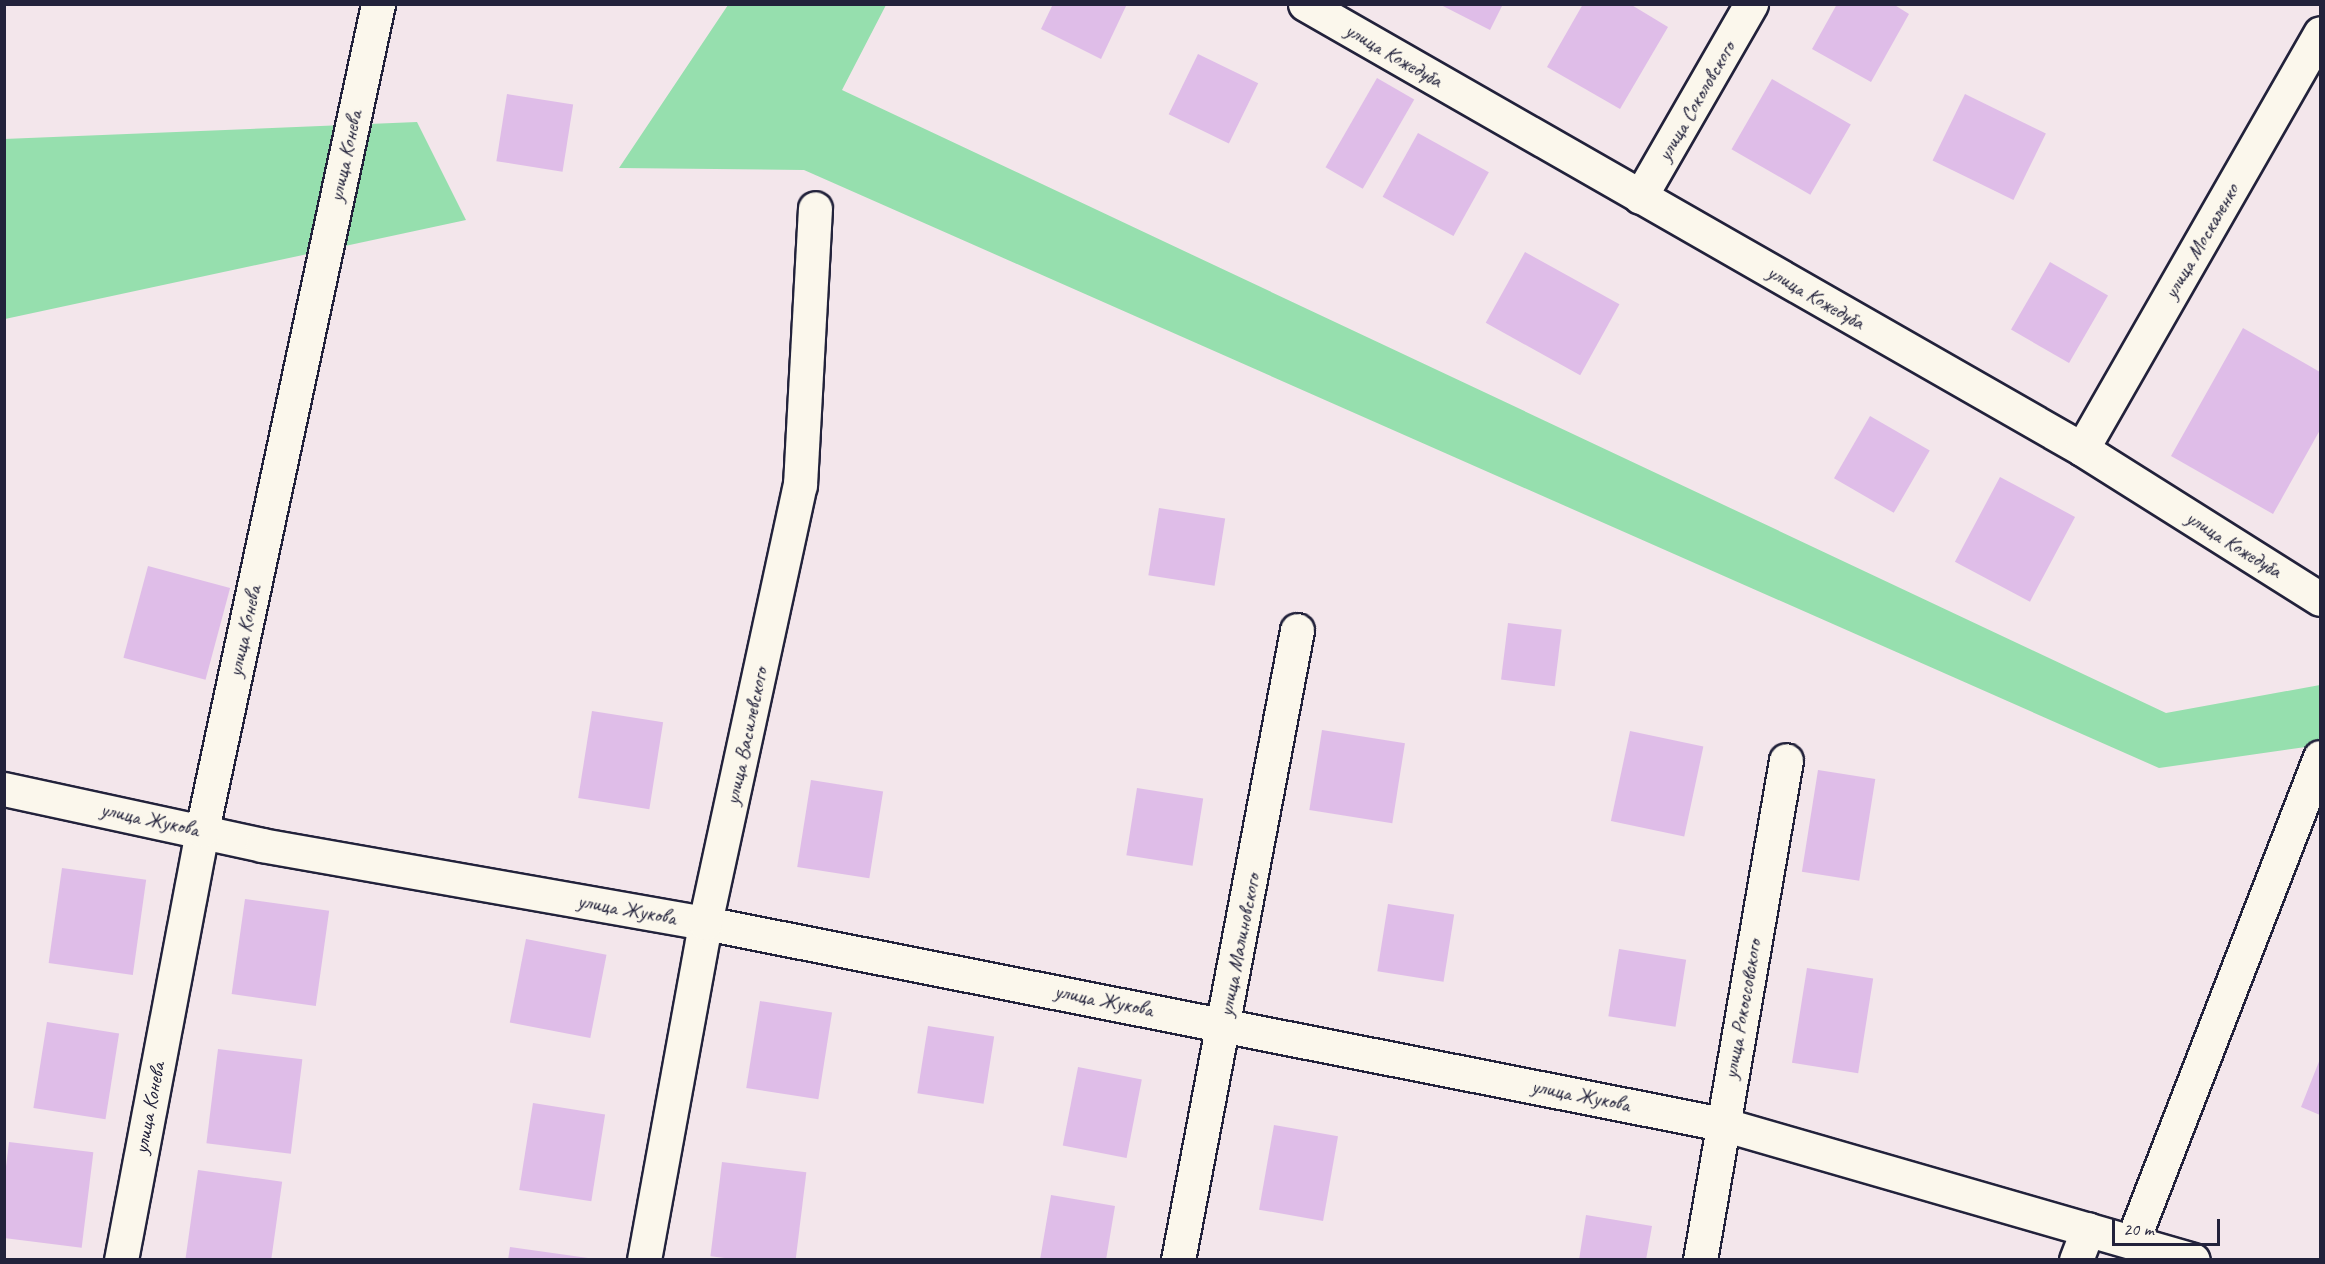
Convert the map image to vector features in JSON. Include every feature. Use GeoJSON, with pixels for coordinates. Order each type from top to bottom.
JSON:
{"type":"FeatureCollection","features":[{"type":"Feature","properties":{"kind":"street","name":"улица Конева"},"geometry":{"type":"LineString","coordinates":[[121,1260],[202,830],[378,4]]}},
{"type":"Feature","properties":{"kind":"street","name":"улица Кожедуба"},"geometry":{"type":"LineString","coordinates":[[1305,4],[2082,449],[2320,599]]}},
{"type":"Feature","properties":{"kind":"street","name":"улица Соколовского"},"geometry":{"type":"LineString","coordinates":[[1640,197],[1751,4]]}},
{"type":"Feature","properties":{"kind":"street","name":"улица Москаленко"},"geometry":{"type":"LineString","coordinates":[[2082,449],[2320,33]]}},
{"type":"Feature","properties":{"kind":"street","name":"улица Василевского"},"geometry":{"type":"LineString","coordinates":[[644,1260],[705,923],[800,485],[815,208]]}},
{"type":"Feature","properties":{"kind":"street","name":"улица Малиновского"},"geometry":{"type":"LineString","coordinates":[[1178,1260],[1297,630]]}},
{"type":"Feature","properties":{"kind":"street"},"geometry":{"type":"LineString","coordinates":[[2132,1242],[2320,757]]}},
{"type":"Feature","properties":{"kind":"street","name":"улица Рокоссовского"},"geometry":{"type":"LineString","coordinates":[[1700,1260],[1786,760]]}},
{"type":"Feature","properties":{"kind":"street","name":"улица Жукова"},"geometry":{"type":"LineString","coordinates":[[4,789],[202,830],[705,923],[1224,1023],[1722,1124],[2193,1260]]}},
{"type":"Feature","properties":{"kind":"street"},"geometry":{"type":"LineString","coordinates":[[2076,1260],[2088,1229]]}},
{"type":"Feature","properties":{"kind":"green space"},"geometry":{"type":"Polygon","coordinates":[[[728,5],[886,5],[842,90],[2166,713],[2320,685],[2320,745],[2159,768],[804,170],[619,168],[728,5]]]}},
{"type":"Feature","properties":{"kind":"green space"},"geometry":{"type":"Polygon","coordinates":[[[417,122],[466,220],[5,319],[4,139],[417,122]]]}},
{"type":"Feature","properties":{"kind":"building"},"geometry":{"type":"Polygon","coordinates":[[[1053,4],[1127,4],[1101,59],[1041,29],[1053,4]]]}},
{"type":"Feature","properties":{"kind":"building"},"geometry":{"type":"Polygon","coordinates":[[[1439,4],[1503,4],[1490,30],[1439,4]]]}},
{"type":"Feature","properties":{"kind":"building"},"geometry":{"type":"Polygon","coordinates":[[[1583,4],[1630,4],[1668,27],[1620,109],[1547,67],[1583,4]]]}},
{"type":"Feature","properties":{"kind":"building"},"geometry":{"type":"Polygon","coordinates":[[[1837,4],[1893,4],[1909,14],[1871,82],[1812,49],[1837,4]]]}},
{"type":"Feature","properties":{"kind":"building"},"geometry":{"type":"Polygon","coordinates":[[[1198,54],[1258,83],[1229,144],[1169,114],[1198,54]]]}},
{"type":"Feature","properties":{"kind":"building"},"geometry":{"type":"Polygon","coordinates":[[[1377,78],[1414,100],[1363,189],[1326,167],[1377,78]]]}},
{"type":"Feature","properties":{"kind":"building"},"geometry":{"type":"Polygon","coordinates":[[[1772,79],[1851,124],[1810,195],[1732,149],[1772,79]]]}},
{"type":"Feature","properties":{"kind":"building"},"geometry":{"type":"Polygon","coordinates":[[[507,94],[573,104],[563,172],[496,161],[507,94]]]}},
{"type":"Feature","properties":{"kind":"building"},"geometry":{"type":"Polygon","coordinates":[[[1965,94],[2046,133],[2013,200],[1933,161],[1965,94]]]}},
{"type":"Feature","properties":{"kind":"building"},"geometry":{"type":"Polygon","coordinates":[[[1418,133],[1489,172],[1453,236],[1383,197],[1418,133]]]}},
{"type":"Feature","properties":{"kind":"building"},"geometry":{"type":"Polygon","coordinates":[[[1525,252],[1619,304],[1580,375],[1486,323],[1525,252]]]}},
{"type":"Feature","properties":{"kind":"building"},"geometry":{"type":"Polygon","coordinates":[[[2050,262],[2108,296],[2069,363],[2011,330],[2050,262]]]}},
{"type":"Feature","properties":{"kind":"building"},"geometry":{"type":"Polygon","coordinates":[[[2243,328],[2320,372],[2320,430],[2273,514],[2171,456],[2243,328]]]}},
{"type":"Feature","properties":{"kind":"building"},"geometry":{"type":"Polygon","coordinates":[[[1870,416],[1930,450],[1894,513],[1834,478],[1870,416]]]}},
{"type":"Feature","properties":{"kind":"building"},"geometry":{"type":"Polygon","coordinates":[[[2000,477],[2075,517],[2030,602],[1955,562],[2000,477]]]}},
{"type":"Feature","properties":{"kind":"building"},"geometry":{"type":"Polygon","coordinates":[[[1159,508],[1225,518],[1215,586],[1148,575],[1159,508]]]}},
{"type":"Feature","properties":{"kind":"building"},"geometry":{"type":"Polygon","coordinates":[[[148,566],[230,588],[206,680],[123,658],[148,566]]]}},
{"type":"Feature","properties":{"kind":"building"},"geometry":{"type":"Polygon","coordinates":[[[1508,623],[1562,630],[1555,686],[1501,680],[1508,623]]]}},
{"type":"Feature","properties":{"kind":"building"},"geometry":{"type":"Polygon","coordinates":[[[592,711],[663,722],[649,809],[578,798],[592,711]]]}},
{"type":"Feature","properties":{"kind":"building"},"geometry":{"type":"Polygon","coordinates":[[[1322,730],[1405,743],[1392,823],[1309,810],[1322,730]]]}},
{"type":"Feature","properties":{"kind":"building"},"geometry":{"type":"Polygon","coordinates":[[[1630,731],[1703,747],[1684,837],[1611,821],[1630,731]]]}},
{"type":"Feature","properties":{"kind":"building"},"geometry":{"type":"Polygon","coordinates":[[[1818,770],[1875,779],[1859,881],[1802,872],[1818,770]]]}},
{"type":"Feature","properties":{"kind":"building"},"geometry":{"type":"Polygon","coordinates":[[[811,780],[883,791],[869,878],[797,867],[811,780]]]}},
{"type":"Feature","properties":{"kind":"building"},"geometry":{"type":"Polygon","coordinates":[[[1137,788],[1203,798],[1193,866],[1126,855],[1137,788]]]}},
{"type":"Feature","properties":{"kind":"building"},"geometry":{"type":"Polygon","coordinates":[[[62,868],[146,880],[133,975],[49,963],[62,868]]]}},
{"type":"Feature","properties":{"kind":"building"},"geometry":{"type":"Polygon","coordinates":[[[245,899],[329,911],[316,1006],[232,994],[245,899]]]}},
{"type":"Feature","properties":{"kind":"building"},"geometry":{"type":"Polygon","coordinates":[[[1388,904],[1454,914],[1444,982],[1377,971],[1388,904]]]}},
{"type":"Feature","properties":{"kind":"building"},"geometry":{"type":"Polygon","coordinates":[[[526,939],[606,955],[590,1038],[510,1022],[526,939]]]}},
{"type":"Feature","properties":{"kind":"building"},"geometry":{"type":"Polygon","coordinates":[[[1619,949],[1686,960],[1676,1027],[1608,1016],[1619,949]]]}},
{"type":"Feature","properties":{"kind":"building"},"geometry":{"type":"Polygon","coordinates":[[[1807,968],[1873,978],[1858,1073],[1792,1063],[1807,968]]]}},
{"type":"Feature","properties":{"kind":"building"},"geometry":{"type":"Polygon","coordinates":[[[760,1001],[832,1012],[818,1099],[746,1088],[760,1001]]]}},
{"type":"Feature","properties":{"kind":"building"},"geometry":{"type":"Polygon","coordinates":[[[47,1022],[119,1033],[105,1119],[33,1108],[47,1022]]]}},
{"type":"Feature","properties":{"kind":"building"},"geometry":{"type":"Polygon","coordinates":[[[928,1026],[994,1036],[984,1104],[917,1093],[928,1026]]]}},
{"type":"Feature","properties":{"kind":"building"},"geometry":{"type":"Polygon","coordinates":[[[218,1049],[302,1059],[291,1154],[206,1143],[218,1049]]]}},
{"type":"Feature","properties":{"kind":"building"},"geometry":{"type":"Polygon","coordinates":[[[2320,1059],[2320,1115],[2301,1107],[2320,1059]]]}},
{"type":"Feature","properties":{"kind":"building"},"geometry":{"type":"Polygon","coordinates":[[[1078,1067],[1142,1079],[1127,1158],[1063,1146],[1078,1067]]]}},
{"type":"Feature","properties":{"kind":"building"},"geometry":{"type":"Polygon","coordinates":[[[533,1103],[605,1114],[591,1201],[519,1190],[533,1103]]]}},
{"type":"Feature","properties":{"kind":"building"},"geometry":{"type":"Polygon","coordinates":[[[1274,1125],[1338,1136],[1323,1221],[1259,1210],[1274,1125]]]}},
{"type":"Feature","properties":{"kind":"building"},"geometry":{"type":"Polygon","coordinates":[[[9,1142],[93,1152],[82,1248],[4,1238],[4,1183],[9,1142]]]}},
{"type":"Feature","properties":{"kind":"building"},"geometry":{"type":"Polygon","coordinates":[[[722,1162],[806,1172],[796,1260],[741,1260],[710,1256],[722,1162]]]}},
{"type":"Feature","properties":{"kind":"building"},"geometry":{"type":"Polygon","coordinates":[[[198,1170],[282,1182],[271,1260],[185,1260],[198,1170]]]}},
{"type":"Feature","properties":{"kind":"building"},"geometry":{"type":"Polygon","coordinates":[[[1051,1195],[1115,1206],[1106,1260],[1040,1260],[1051,1195]]]}},
{"type":"Feature","properties":{"kind":"building"},"geometry":{"type":"Polygon","coordinates":[[[1586,1215],[1652,1226],[1646,1260],[1579,1260],[1586,1215]]]}},
{"type":"Feature","properties":{"kind":"building"},"geometry":{"type":"Polygon","coordinates":[[[510,1247],[588,1258],[588,1260],[508,1260],[510,1247]]]}}]}
